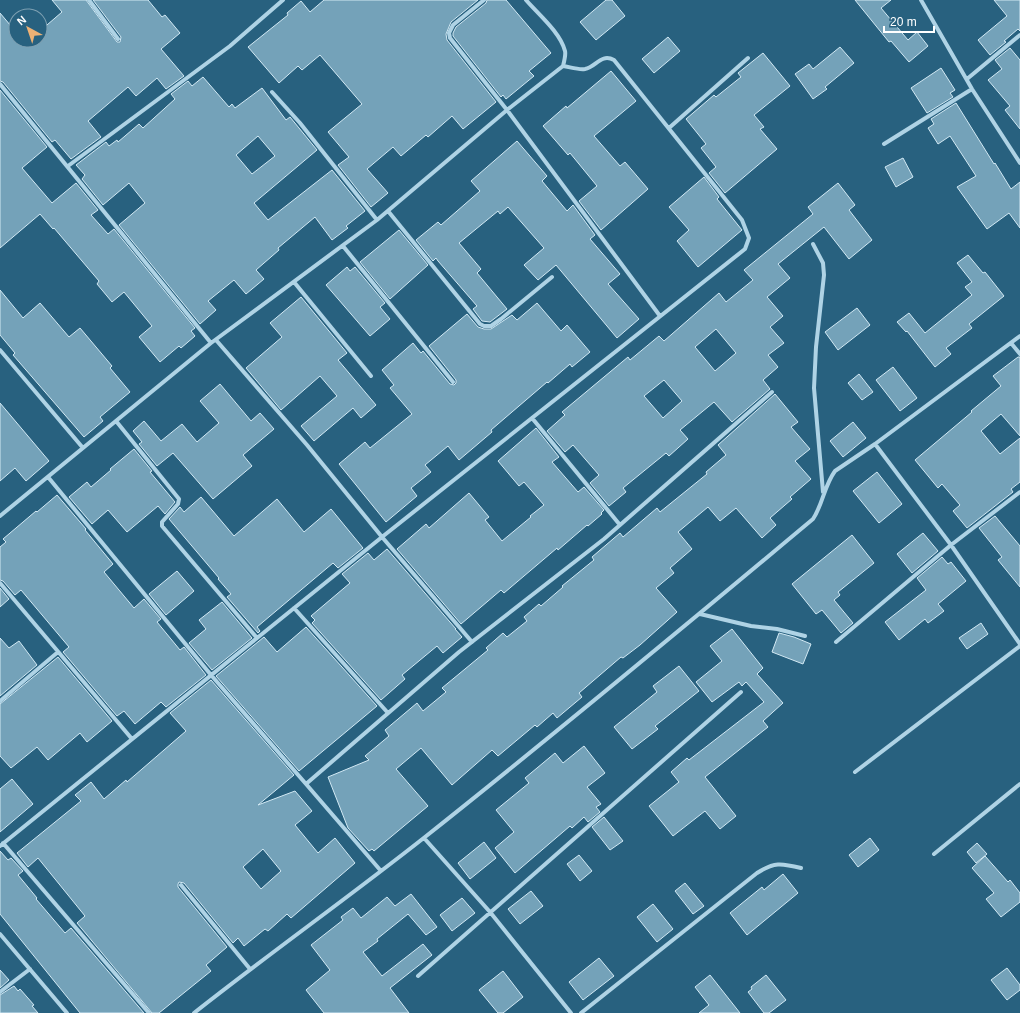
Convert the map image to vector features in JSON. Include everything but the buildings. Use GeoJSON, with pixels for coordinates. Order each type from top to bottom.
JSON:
{"type":"FeatureCollection","features":[{"type":"Feature","properties":{"kind":"street"},"geometry":{"type":"LineString","coordinates":[[89,0],[118,39]]}},
{"type":"Feature","properties":{"kind":"street"},"geometry":{"type":"LineString","coordinates":[[68,166],[230,46],[283,0]]}},
{"type":"Feature","properties":{"kind":"street"},"geometry":{"type":"LineString","coordinates":[[484,0],[453,25],[449,33],[452,42],[507,110],[660,316]]}},
{"type":"Feature","properties":{"kind":"street"},"geometry":{"type":"LineString","coordinates":[[0,516],[211,343],[377,220],[507,110],[563,66],[565,52],[561,42],[555,32],[526,0]]}},
{"type":"Feature","properties":{"kind":"street"},"geometry":{"type":"LineString","coordinates":[[921,0],[972,89],[1020,163]]}},
{"type":"Feature","properties":{"kind":"street"},"geometry":{"type":"LineString","coordinates":[[967,79],[1020,35]]}},
{"type":"Feature","properties":{"kind":"street"},"geometry":{"type":"LineString","coordinates":[[149,1013],[2,844],[382,537],[744,249],[749,238],[742,220],[614,60],[610,58],[602,59],[584,69],[563,66]]}},
{"type":"Feature","properties":{"kind":"street"},"geometry":{"type":"LineString","coordinates":[[669,128],[748,58]]}},
{"type":"Feature","properties":{"kind":"street"},"geometry":{"type":"LineString","coordinates":[[0,84],[211,343]]}},
{"type":"Feature","properties":{"kind":"street"},"geometry":{"type":"LineString","coordinates":[[884,144],[972,89]]}},
{"type":"Feature","properties":{"kind":"street"},"geometry":{"type":"LineString","coordinates":[[272,92],[300,123],[377,220]]}},
{"type":"Feature","properties":{"kind":"street"},"geometry":{"type":"LineString","coordinates":[[388,211],[475,318],[484,326],[491,326],[552,277]]}},
{"type":"Feature","properties":{"kind":"street"},"geometry":{"type":"LineString","coordinates":[[813,244],[823,263],[824,274],[816,347],[814,388],[824,494]]}},
{"type":"Feature","properties":{"kind":"street"},"geometry":{"type":"LineString","coordinates":[[343,246],[453,382]]}},
{"type":"Feature","properties":{"kind":"street"},"geometry":{"type":"LineString","coordinates":[[294,282],[372,376]]}},
{"type":"Feature","properties":{"kind":"street"},"geometry":{"type":"LineString","coordinates":[[194,1013],[424,838],[700,614],[813,519],[818,511],[830,477],[835,471],[875,444],[1020,336]]}},
{"type":"Feature","properties":{"kind":"street"},"geometry":{"type":"LineString","coordinates":[[216,340],[307,445],[382,537],[472,642]]}},
{"type":"Feature","properties":{"kind":"street"},"geometry":{"type":"LineString","coordinates":[[1011,343],[1020,354]]}},
{"type":"Feature","properties":{"kind":"street"},"geometry":{"type":"LineString","coordinates":[[0,350],[83,448]]}},
{"type":"Feature","properties":{"kind":"street"},"geometry":{"type":"LineString","coordinates":[[306,784],[472,642],[604,539],[772,392]]}},
{"type":"Feature","properties":{"kind":"street"},"geometry":{"type":"LineString","coordinates":[[532,418],[620,525]]}},
{"type":"Feature","properties":{"kind":"street"},"geometry":{"type":"LineString","coordinates":[[116,421],[179,500],[178,504],[162,522],[162,526],[257,638]]}},
{"type":"Feature","properties":{"kind":"street"},"geometry":{"type":"LineString","coordinates":[[855,772],[1020,645],[951,545],[875,444]]}},
{"type":"Feature","properties":{"kind":"street"},"geometry":{"type":"LineString","coordinates":[[48,477],[211,676],[381,871]]}},
{"type":"Feature","properties":{"kind":"street"},"geometry":{"type":"LineString","coordinates":[[836,642],[951,545],[1020,492]]}},
{"type":"Feature","properties":{"kind":"street"},"geometry":{"type":"LineString","coordinates":[[0,583],[132,739]]}},
{"type":"Feature","properties":{"kind":"street"},"geometry":{"type":"LineString","coordinates":[[294,608],[388,713]]}},
{"type":"Feature","properties":{"kind":"street"},"geometry":{"type":"LineString","coordinates":[[700,614],[751,626],[777,629],[805,636]]}},
{"type":"Feature","properties":{"kind":"street"},"geometry":{"type":"LineString","coordinates":[[0,701],[58,652]]}},
{"type":"Feature","properties":{"kind":"street"},"geometry":{"type":"LineString","coordinates":[[418,976],[741,692]]}},
{"type":"Feature","properties":{"kind":"street"},"geometry":{"type":"LineString","coordinates":[[934,854],[1020,784]]}},
{"type":"Feature","properties":{"kind":"street"},"geometry":{"type":"LineString","coordinates":[[424,838],[490,912],[571,1013]]}},
{"type":"Feature","properties":{"kind":"street"},"geometry":{"type":"LineString","coordinates":[[581,1013],[757,873],[769,866],[780,864],[801,868]]}},
{"type":"Feature","properties":{"kind":"street"},"geometry":{"type":"LineString","coordinates":[[181,885],[250,969]]}},
{"type":"Feature","properties":{"kind":"street"},"geometry":{"type":"LineString","coordinates":[[0,934],[67,1013]]}},
{"type":"Feature","properties":{"kind":"street"},"geometry":{"type":"LineString","coordinates":[[0,992],[30,969]]}}]}
